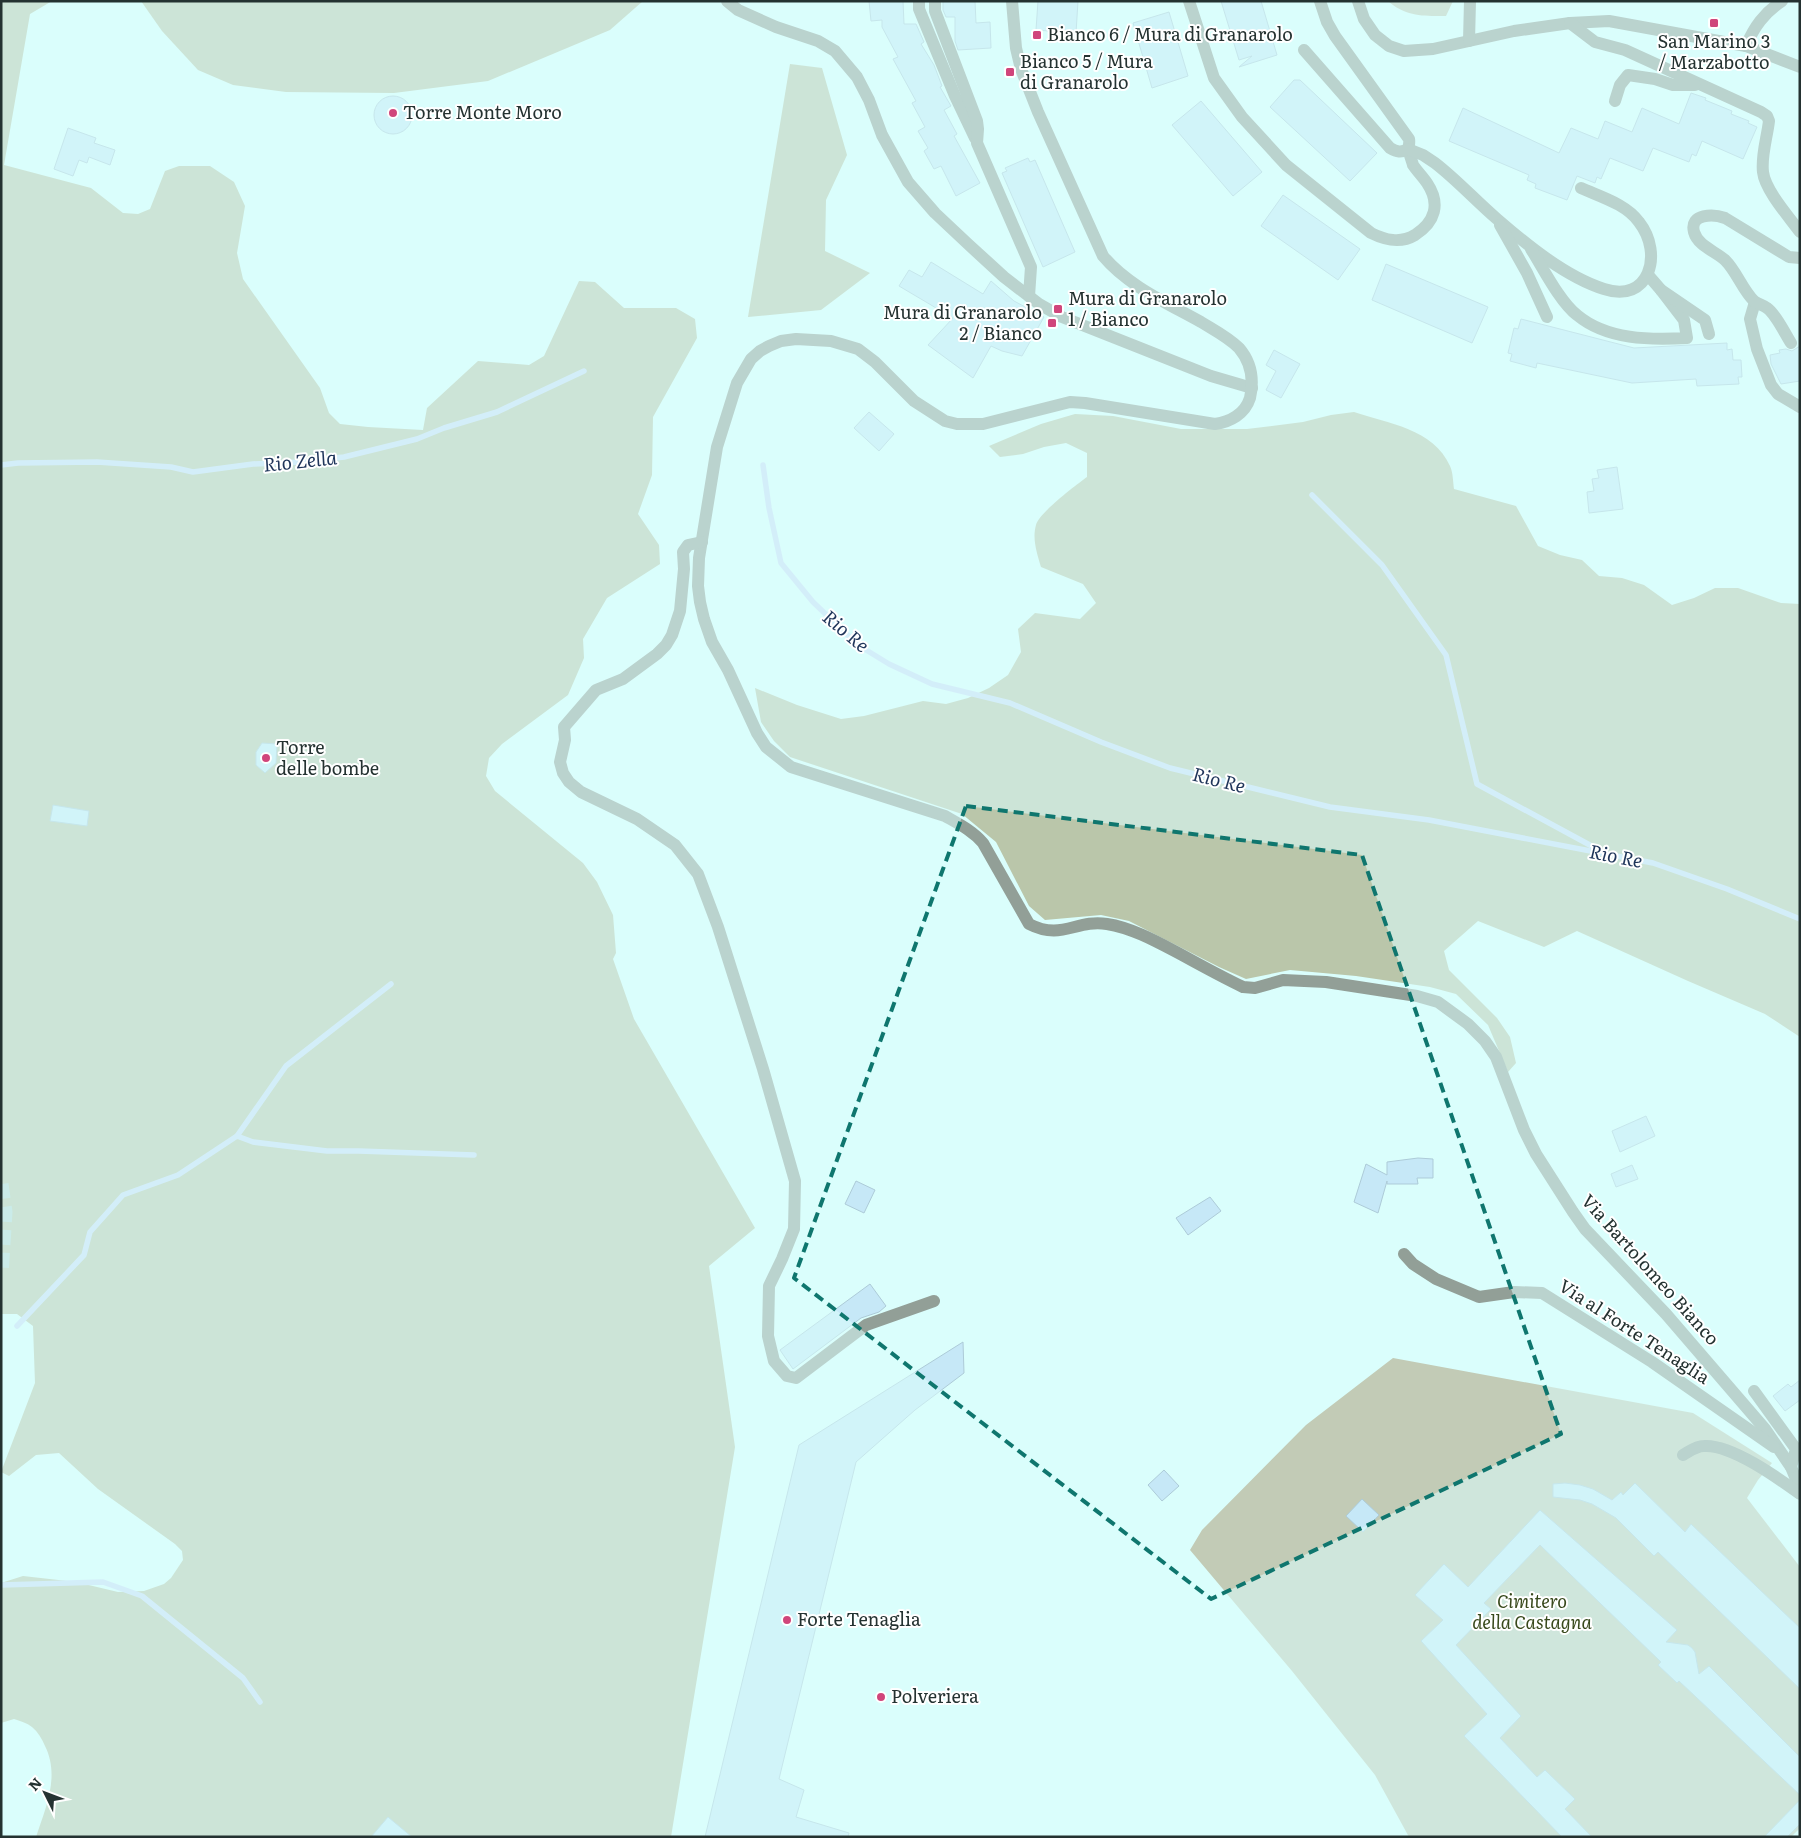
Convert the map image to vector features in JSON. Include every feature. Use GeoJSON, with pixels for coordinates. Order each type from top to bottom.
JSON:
{"type":"FeatureCollection","features":[{"type":"Feature","properties":{"kind":"street"},"geometry":{"type":"LineString","coordinates":[[727,1],[738,10],[776,27],[818,41],[835,51],[857,77],[869,100],[882,135],[908,182],[935,213],[1004,277],[1028,296],[1062,317],[1211,376],[1252,388],[1252,377],[1247,362],[1240,349],[1230,340],[1135,285],[1114,269],[1103,256],[1038,112],[1021,69],[1015,41],[1012,1]]}},
{"type":"Feature","properties":{"kind":"street"},"geometry":{"type":"LineString","coordinates":[[919,1],[919,9],[955,96],[1031,267],[1028,296]]}},
{"type":"Feature","properties":{"kind":"street"},"geometry":{"type":"LineString","coordinates":[[935,1],[935,11],[977,121],[977,143]]}},
{"type":"Feature","properties":{"kind":"street"},"geometry":{"type":"LineString","coordinates":[[1189,1],[1214,78],[1242,117],[1286,165],[1371,233],[1383,239],[1408,239],[1426,227],[1436,206],[1434,196],[1414,165],[1408,149],[1409,139],[1335,36],[1327,22],[1320,1]]}},
{"type":"Feature","properties":{"kind":"street"},"geometry":{"type":"LineString","coordinates":[[1358,1],[1364,19],[1370,28],[1382,42],[1397,49],[1417,51],[1514,31],[1570,23],[1609,21],[1746,46],[1800,67]]}},
{"type":"Feature","properties":{"kind":"street"},"geometry":{"type":"LineString","coordinates":[[1469,41],[1470,1]]}},
{"type":"Feature","properties":{"kind":"street"},"geometry":{"type":"LineString","coordinates":[[1746,46],[1754,28],[1763,16],[1782,1]]}},
{"type":"Feature","properties":{"kind":"street"},"geometry":{"type":"LineString","coordinates":[[1570,23],[1595,42],[1625,50],[1767,116],[1769,121],[1762,163],[1763,174],[1774,195],[1800,232]]}},
{"type":"Feature","properties":{"kind":"street"},"geometry":{"type":"LineString","coordinates":[[1304,50],[1390,148],[1403,152],[1408,149]]}},
{"type":"Feature","properties":{"kind":"street"},"geometry":{"type":"LineString","coordinates":[[1615,101],[1620,86],[1628,75],[1655,79],[1673,85],[1700,85]]}},
{"type":"Feature","properties":{"kind":"street"},"geometry":{"type":"LineString","coordinates":[[1408,149],[1423,155],[1446,172],[1497,219],[1529,245],[1570,273],[1609,291],[1624,292],[1634,288],[1648,275],[1652,266],[1648,237],[1640,222],[1619,205],[1581,188]]}},
{"type":"Feature","properties":{"kind":"street"},"geometry":{"type":"LineString","coordinates":[[1791,343],[1769,309],[1755,302],[1724,260],[1701,243],[1694,233],[1694,226],[1699,219],[1708,215],[1725,218],[1789,256],[1800,258]]}},
{"type":"Feature","properties":{"kind":"street"},"geometry":{"type":"LineString","coordinates":[[1497,219],[1527,273],[1547,317]]}},
{"type":"Feature","properties":{"kind":"street"},"geometry":{"type":"LineString","coordinates":[[1529,245],[1565,303],[1576,315],[1598,328],[1624,336],[1666,340],[1687,338],[1684,320],[1648,275]]}},
{"type":"Feature","properties":{"kind":"street"},"geometry":{"type":"LineString","coordinates":[[1661,290],[1705,320],[1708,334]]}},
{"type":"Feature","properties":{"kind":"street"},"geometry":{"type":"LineString","coordinates":[[1755,302],[1750,319],[1757,349],[1771,385],[1778,394],[1800,406]]}},
{"type":"Feature","properties":{"kind":"street","name":"Via Bartolomeo Bianco"},"geometry":{"type":"LineString","coordinates":[[1252,388],[1248,402],[1242,411],[1225,423],[1215,424],[1070,402],[983,424],[956,424],[945,421],[914,401],[875,362],[850,345],[822,340],[796,339],[781,341],[760,351],[751,359],[737,383],[717,448],[702,542],[698,586],[704,619],[712,642],[728,670],[757,734],[766,747],[791,767],[945,816],[968,829],[983,843],[1029,924],[1041,930],[1051,932],[1097,923],[1109,924],[1148,937],[1243,987],[1255,988],[1283,980],[1326,982],[1409,995],[1438,1002],[1468,1024],[1485,1041],[1496,1057],[1524,1130],[1536,1154],[1576,1218],[1666,1314],[1748,1409],[1782,1452],[1791,1467],[1800,1489]]}},
{"type":"Feature","properties":{"kind":"street"},"geometry":{"type":"LineString","coordinates":[[702,542],[688,545],[683,552],[684,570],[680,611],[672,635],[666,645],[623,679],[596,690],[564,727],[560,762],[569,782],[581,792],[637,819],[674,845],[698,874],[718,927],[763,1069],[795,1181],[794,1229],[769,1286],[768,1336],[774,1361],[779,1369],[787,1376],[796,1378],[866,1325],[934,1301]]}},
{"type":"Feature","properties":{"kind":"street","name":"Via al Forte Tenaglia"},"geometry":{"type":"LineString","coordinates":[[1404,1254],[1413,1264],[1436,1279],[1479,1297],[1520,1292],[1542,1293],[1652,1362],[1782,1452]]}},
{"type":"Feature","properties":{"kind":"street"},"geometry":{"type":"LineString","coordinates":[[1754,1391],[1796,1449],[1791,1467]]}},
{"type":"Feature","properties":{"kind":"street"},"geometry":{"type":"LineString","coordinates":[[1683,1455],[1693,1448],[1703,1446],[1725,1449],[1776,1477],[1800,1494]]}},
{"type":"Feature","properties":{"kind":"highlighted area"},"geometry":{"type":"Polygon","coordinates":[[[966,806],[1362,855],[1561,1434],[1211,1599],[794,1278],[966,806]]]}},
{"type":"Feature","properties":{"kind":"green space"},"geometry":{"type":"Polygon","coordinates":[[[1,1],[52,1],[30,14],[4,165],[91,188],[123,213],[138,214],[150,209],[165,171],[179,166],[210,166],[234,182],[245,206],[237,253],[243,279],[320,388],[329,413],[340,424],[423,430],[427,408],[478,361],[529,365],[544,356],[579,281],[595,282],[624,308],[676,308],[695,319],[697,338],[653,417],[652,475],[638,514],[659,545],[660,564],[607,598],[583,639],[584,658],[568,695],[502,744],[489,758],[486,776],[495,791],[583,863],[597,882],[613,915],[616,953],[613,959],[634,1019],[755,1228],[709,1266],[735,1447],[671,1837],[36,1837],[50,1791],[51,1769],[44,1743],[32,1727],[14,1719],[1,1723],[1,1583],[23,1576],[76,1582],[118,1592],[144,1591],[164,1584],[171,1578],[183,1560],[182,1551],[175,1544],[98,1489],[59,1453],[36,1455],[9,1476],[1,1472],[35,1383],[33,1326],[17,1314],[1,1314],[1,1]]]}},
{"type":"Feature","properties":{"kind":"green space"},"geometry":{"type":"Polygon","coordinates":[[[141,1],[643,1],[610,30],[488,81],[394,93],[286,92],[233,85],[198,70],[162,31],[141,1]]]}},
{"type":"Feature","properties":{"kind":"green space"},"geometry":{"type":"Polygon","coordinates":[[[1388,1],[1453,1],[1446,16],[1438,16],[1408,13],[1388,1]]]}},
{"type":"Feature","properties":{"kind":"green space"},"geometry":{"type":"Polygon","coordinates":[[[790,64],[822,68],[847,155],[826,200],[825,251],[870,273],[821,310],[748,317],[790,64]]]}},
{"type":"Feature","properties":{"kind":"green space"},"geometry":{"type":"Polygon","coordinates":[[[1354,412],[1408,429],[1433,443],[1443,454],[1451,468],[1454,489],[1516,506],[1538,546],[1560,555],[1582,560],[1599,576],[1622,578],[1644,585],[1672,605],[1694,598],[1715,588],[1738,588],[1781,603],[1800,604],[1800,1037],[1765,1014],[1577,931],[1544,947],[1478,921],[1444,951],[1449,970],[1497,1018],[1510,1037],[1516,1063],[1508,1072],[1488,1025],[1456,994],[1430,987],[1356,976],[1290,970],[1246,979],[1129,921],[1101,915],[1045,920],[1029,906],[996,842],[962,814],[790,757],[774,741],[761,722],[755,688],[797,705],[841,719],[864,716],[923,701],[946,704],[968,698],[989,688],[1008,675],[1021,652],[1018,629],[1035,613],[1080,619],[1096,603],[1083,584],[1041,567],[1035,541],[1035,530],[1038,520],[1058,500],[1087,477],[1087,453],[1066,443],[1044,447],[1023,454],[1000,457],[989,446],[1041,424],[1075,414],[1113,416],[1181,429],[1247,429],[1303,422],[1354,412]]]}},
{"type":"Feature","properties":{"kind":"green space","name":"Cimitero della Castagna"},"geometry":{"type":"Polygon","coordinates":[[[1393,1358],[1693,1413],[1772,1463],[1758,1480],[1747,1498],[1800,1567],[1800,1828],[1791,1837],[1409,1837],[1375,1775],[1292,1671],[1190,1550],[1202,1530],[1306,1425],[1393,1358]]]}},
{"type":"Feature","properties":{"kind":"building"},"geometry":{"type":"Polygon","coordinates":[[[869,1],[903,1],[904,24],[916,24],[924,42],[921,44],[934,65],[942,86],[940,87],[951,106],[944,110],[957,134],[954,136],[980,183],[956,196],[941,166],[934,169],[924,151],[928,148],[918,131],[925,127],[912,103],[916,101],[893,59],[898,57],[882,27],[882,20],[871,21],[869,1]]]}},
{"type":"Feature","properties":{"kind":"building"},"geometry":{"type":"Polygon","coordinates":[[[943,1],[975,1],[976,23],[990,22],[991,48],[958,50],[955,41],[955,17],[946,17],[943,10],[943,1]]]}},
{"type":"Feature","properties":{"kind":"building"},"geometry":{"type":"Polygon","coordinates":[[[1038,1],[1078,1],[1076,33],[1036,30],[1038,1]]]}},
{"type":"Feature","properties":{"kind":"building"},"geometry":{"type":"Polygon","coordinates":[[[1221,1],[1261,1],[1277,55],[1239,67],[1252,56],[1239,60],[1221,1]]]}},
{"type":"Feature","properties":{"kind":"building"},"geometry":{"type":"Polygon","coordinates":[[[1169,12],[1188,76],[1152,88],[1133,23],[1169,12]]]}},
{"type":"Feature","properties":{"kind":"building"},"geometry":{"type":"Polygon","coordinates":[[[1294,80],[1300,80],[1377,153],[1350,181],[1270,107],[1294,80]]]}},
{"type":"Feature","properties":{"kind":"building"},"geometry":{"type":"Polygon","coordinates":[[[1691,93],[1732,111],[1731,114],[1749,121],[1748,123],[1757,127],[1743,159],[1702,141],[1696,156],[1692,154],[1689,162],[1653,148],[1643,171],[1610,158],[1601,179],[1597,177],[1595,183],[1577,176],[1567,200],[1535,188],[1536,184],[1527,180],[1529,175],[1449,141],[1463,108],[1559,153],[1571,128],[1598,139],[1605,121],[1632,132],[1642,108],[1679,124],[1691,93]]]}},
{"type":"Feature","properties":{"kind":"building","name":"Torre Monte Moro"},"geometry":{"type":"Polygon","coordinates":[[[393,96],[407,101],[412,115],[407,129],[393,134],[379,129],[374,115],[379,101],[393,96]]]}},
{"type":"Feature","properties":{"kind":"building"},"geometry":{"type":"Polygon","coordinates":[[[1201,101],[1262,172],[1233,196],[1172,125],[1201,101]]]}},
{"type":"Feature","properties":{"kind":"building"},"geometry":{"type":"Polygon","coordinates":[[[68,128],[96,138],[94,143],[115,150],[110,165],[89,157],[87,163],[79,160],[73,176],[54,169],[68,128]]]}},
{"type":"Feature","properties":{"kind":"building"},"geometry":{"type":"Polygon","coordinates":[[[1028,158],[1030,162],[1035,160],[1075,252],[1043,267],[1002,173],[1007,171],[1005,168],[1028,158]]]}},
{"type":"Feature","properties":{"kind":"building"},"geometry":{"type":"Polygon","coordinates":[[[1283,195],[1360,249],[1338,280],[1261,226],[1283,195]]]}},
{"type":"Feature","properties":{"kind":"building"},"geometry":{"type":"Polygon","coordinates":[[[931,262],[983,294],[991,281],[1014,301],[1044,317],[1022,356],[991,346],[973,378],[928,345],[953,318],[899,286],[909,270],[922,277],[931,262]]]}},
{"type":"Feature","properties":{"kind":"building"},"geometry":{"type":"Polygon","coordinates":[[[1386,264],[1488,307],[1472,343],[1372,300],[1386,264]]]}},
{"type":"Feature","properties":{"kind":"building"},"geometry":{"type":"Polygon","coordinates":[[[1521,319],[1634,348],[1727,343],[1727,350],[1732,349],[1733,360],[1741,360],[1742,377],[1738,377],[1739,384],[1697,386],[1696,379],[1632,383],[1537,363],[1536,368],[1510,361],[1512,354],[1508,353],[1514,328],[1518,329],[1521,319]]]}},
{"type":"Feature","properties":{"kind":"building"},"geometry":{"type":"Polygon","coordinates":[[[1800,346],[1800,381],[1781,384],[1771,364],[1770,355],[1780,353],[1779,350],[1786,349],[1792,351],[1800,346]]]}},
{"type":"Feature","properties":{"kind":"building"},"geometry":{"type":"Polygon","coordinates":[[[1274,350],[1300,364],[1281,398],[1266,390],[1276,371],[1266,365],[1274,350]]]}},
{"type":"Feature","properties":{"kind":"building"},"geometry":{"type":"Polygon","coordinates":[[[869,412],[894,434],[879,451],[854,428],[869,412]]]}},
{"type":"Feature","properties":{"kind":"building"},"geometry":{"type":"Polygon","coordinates":[[[1617,467],[1623,509],[1589,513],[1587,492],[1594,491],[1592,479],[1599,478],[1597,470],[1617,467]]]}},
{"type":"Feature","properties":{"kind":"building","name":"Torre delle bombe"},"geometry":{"type":"Polygon","coordinates":[[[262,743],[277,744],[276,763],[265,773],[256,765],[256,752],[262,743]]]}},
{"type":"Feature","properties":{"kind":"building"},"geometry":{"type":"Polygon","coordinates":[[[53,805],[89,811],[87,826],[50,821],[53,805]]]}},
{"type":"Feature","properties":{"kind":"building"},"geometry":{"type":"Polygon","coordinates":[[[1646,1116],[1655,1136],[1620,1152],[1612,1131],[1646,1116]]]}},
{"type":"Feature","properties":{"kind":"building"},"geometry":{"type":"Polygon","coordinates":[[[1418,1158],[1433,1159],[1433,1178],[1417,1178],[1418,1184],[1387,1184],[1387,1181],[1378,1213],[1354,1202],[1366,1164],[1387,1175],[1387,1162],[1418,1158]]]}},
{"type":"Feature","properties":{"kind":"building"},"geometry":{"type":"Polygon","coordinates":[[[1632,1165],[1638,1179],[1616,1187],[1611,1174],[1632,1165]]]}},
{"type":"Feature","properties":{"kind":"building"},"geometry":{"type":"Polygon","coordinates":[[[856,1181],[875,1190],[864,1213],[845,1204],[856,1181]]]}},
{"type":"Feature","properties":{"kind":"building"},"geometry":{"type":"Polygon","coordinates":[[[1210,1197],[1221,1211],[1188,1235],[1176,1218],[1210,1197]]]}},
{"type":"Feature","properties":{"kind":"building"},"geometry":{"type":"Polygon","coordinates":[[[870,1284],[886,1306],[879,1312],[861,1318],[793,1369],[780,1350],[870,1284]]]}},
{"type":"Feature","properties":{"kind":"building","name":"Forte Tenaglia"},"geometry":{"type":"Polygon","coordinates":[[[963,1342],[964,1373],[915,1410],[856,1462],[779,1779],[804,1790],[796,1817],[849,1833],[848,1837],[705,1837],[799,1445],[963,1342]]]}},
{"type":"Feature","properties":{"kind":"building"},"geometry":{"type":"Polygon","coordinates":[[[1800,1380],[1800,1400],[1785,1411],[1773,1396],[1788,1384],[1791,1387],[1800,1380]]]}},
{"type":"Feature","properties":{"kind":"building"},"geometry":{"type":"Polygon","coordinates":[[[1164,1470],[1179,1486],[1162,1501],[1148,1485],[1164,1470]]]}},
{"type":"Feature","properties":{"kind":"building"},"geometry":{"type":"Polygon","coordinates":[[[1565,1483],[1593,1489],[1612,1500],[1621,1492],[1623,1495],[1635,1483],[1685,1532],[1691,1524],[1800,1628],[1800,1689],[1658,1552],[1654,1556],[1616,1518],[1592,1504],[1580,1500],[1553,1497],[1553,1484],[1565,1483]]]}},
{"type":"Feature","properties":{"kind":"building"},"geometry":{"type":"Polygon","coordinates":[[[1362,1499],[1379,1515],[1363,1532],[1346,1516],[1362,1499]]]}},
{"type":"Feature","properties":{"kind":"building"},"geometry":{"type":"Polygon","coordinates":[[[1540,1510],[1677,1630],[1666,1642],[1688,1645],[1692,1648],[1695,1652],[1699,1674],[1709,1666],[1800,1757],[1800,1795],[1679,1681],[1677,1683],[1658,1665],[1661,1662],[1540,1545],[1484,1603],[1491,1609],[1456,1645],[1521,1716],[1500,1738],[1537,1777],[1545,1770],[1575,1799],[1565,1809],[1592,1837],[1562,1837],[1464,1736],[1487,1714],[1421,1641],[1443,1620],[1415,1595],[1444,1564],[1468,1587],[1540,1510]]]}},
{"type":"Feature","properties":{"kind":"building"},"geometry":{"type":"Polygon","coordinates":[[[1800,1800],[1800,1824],[1787,1837],[1764,1837],[1800,1800]]]}},
{"type":"Feature","properties":{"kind":"building"},"geometry":{"type":"Polygon","coordinates":[[[388,1817],[412,1837],[371,1837],[388,1817]]]}},
{"type":"Feature","properties":{"kind":"waterway","name":"Rio Zella"},"geometry":{"type":"LineString","coordinates":[[1,465],[97,462],[171,467],[193,472],[253,464],[301,462],[344,457],[417,439],[444,428],[497,412],[584,371]]}},
{"type":"Feature","properties":{"kind":"waterway","name":"Rio Re"},"geometry":{"type":"LineString","coordinates":[[763,465],[769,508],[781,563],[813,602],[858,645],[889,664],[932,684],[1010,703],[1101,742],[1170,768],[1330,807],[1429,820],[1653,863],[1727,889],[1800,919]]}},
{"type":"Feature","properties":{"kind":"waterway"},"geometry":{"type":"LineString","coordinates":[[1312,495],[1382,565],[1446,655],[1477,784],[1599,850]]}},
{"type":"Feature","properties":{"kind":"waterway"},"geometry":{"type":"LineString","coordinates":[[237,1136],[286,1066],[391,984]]}},
{"type":"Feature","properties":{"kind":"waterway"},"geometry":{"type":"LineString","coordinates":[[17,1326],[84,1255],[90,1232],[123,1195],[178,1175],[237,1136],[253,1142],[327,1151],[474,1155]]}},
{"type":"Feature","properties":{"kind":"waterway"},"geometry":{"type":"LineString","coordinates":[[1,1585],[103,1582],[142,1596],[243,1678],[260,1702]]}},
{"type":"Feature","properties":{"kind":"tunnel"},"geometry":{"type":"LineString","coordinates":[[1,1184],[5,1212],[1,1275]]}},
{"type":"Feature","properties":{"kind":"place","name":"San Marino 3 / Marzabotto"},"geometry":{"type":"Point","coordinates":[1714,23]}},
{"type":"Feature","properties":{"kind":"place","name":"Bianco 6 / Mura di Granarolo"},"geometry":{"type":"Point","coordinates":[1037,35]}},
{"type":"Feature","properties":{"kind":"place","name":"Bianco 5 / Mura di Granarolo"},"geometry":{"type":"Point","coordinates":[1010,72]}},
{"type":"Feature","properties":{"kind":"place","name":"Torre Monte Moro"},"geometry":{"type":"Point","coordinates":[393,113]}},
{"type":"Feature","properties":{"kind":"place","name":"Mura di Granarolo 1 / Bianco"},"geometry":{"type":"Point","coordinates":[1058,309]}},
{"type":"Feature","properties":{"kind":"place","name":"Mura di Granarolo 2 / Bianco"},"geometry":{"type":"Point","coordinates":[1052,323]}},
{"type":"Feature","properties":{"kind":"place","name":"Torre delle bombe"},"geometry":{"type":"Point","coordinates":[266,758]}},
{"type":"Feature","properties":{"kind":"place","name":"Forte Tenaglia"},"geometry":{"type":"Point","coordinates":[787,1620]}},
{"type":"Feature","properties":{"kind":"place","name":"Polveriera"},"geometry":{"type":"Point","coordinates":[881,1697]}}]}
